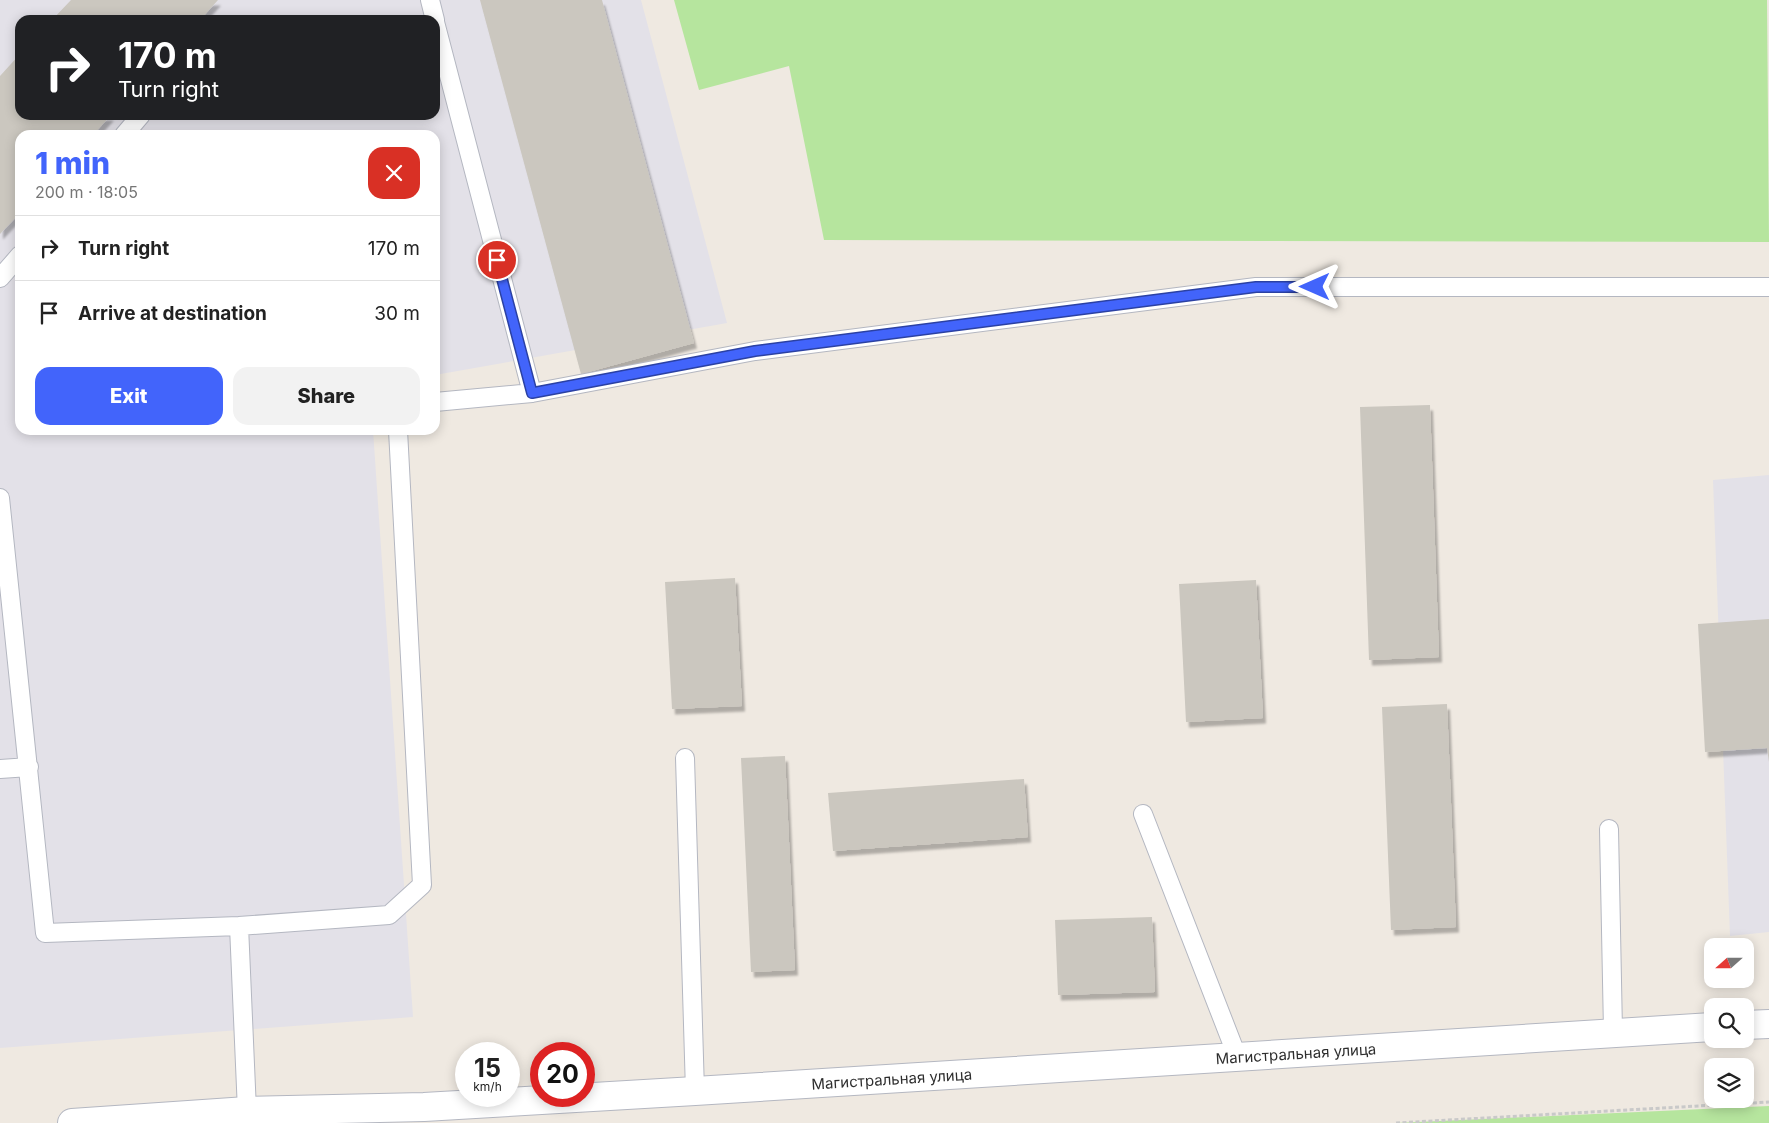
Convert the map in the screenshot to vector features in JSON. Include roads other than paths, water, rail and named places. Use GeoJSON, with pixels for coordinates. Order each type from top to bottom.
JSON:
{"type":"FeatureCollection","features":[{"type":"Feature","properties":{"kind":"street"},"geometry":{"type":"LineString","coordinates":[[1754,1025],[1769,1024]]}},
{"type":"Feature","properties":{"kind":"street","name":"Магистральная улица"},"geometry":{"type":"LineString","coordinates":[[72,1123],[247,1111],[424,1107],[1012,1072],[1613,1031],[1704,1027]]}},
{"type":"Feature","properties":{"kind":"lane"},"geometry":{"type":"LineString","coordinates":[[430,0],[434,15]]}},
{"type":"Feature","properties":{"kind":"lane"},"geometry":{"type":"LineString","coordinates":[[441,68],[532,393]]}},
{"type":"Feature","properties":{"kind":"lane"},"geometry":{"type":"LineString","coordinates":[[128,130],[137,120]]}},
{"type":"Feature","properties":{"kind":"lane"},"geometry":{"type":"LineString","coordinates":[[0,278],[15,261]]}},
{"type":"Feature","properties":{"kind":"lane"},"geometry":{"type":"LineString","coordinates":[[440,402],[532,393],[755,351],[1256,287],[1769,286]]}},
{"type":"Feature","properties":{"kind":"lane"},"geometry":{"type":"LineString","coordinates":[[0,498],[45,932],[240,926],[389,915],[422,885],[398,435]]}},
{"type":"Feature","properties":{"kind":"lane"},"geometry":{"type":"LineString","coordinates":[[685,758],[695,1091]]}},
{"type":"Feature","properties":{"kind":"lane"},"geometry":{"type":"LineString","coordinates":[[0,769],[29,767]]}},
{"type":"Feature","properties":{"kind":"lane"},"geometry":{"type":"LineString","coordinates":[[1143,814],[1237,1056]]}},
{"type":"Feature","properties":{"kind":"lane"},"geometry":{"type":"LineString","coordinates":[[1609,829],[1613,1031]]}},
{"type":"Feature","properties":{"kind":"lane"},"geometry":{"type":"LineString","coordinates":[[240,926],[247,1111]]}}]}
